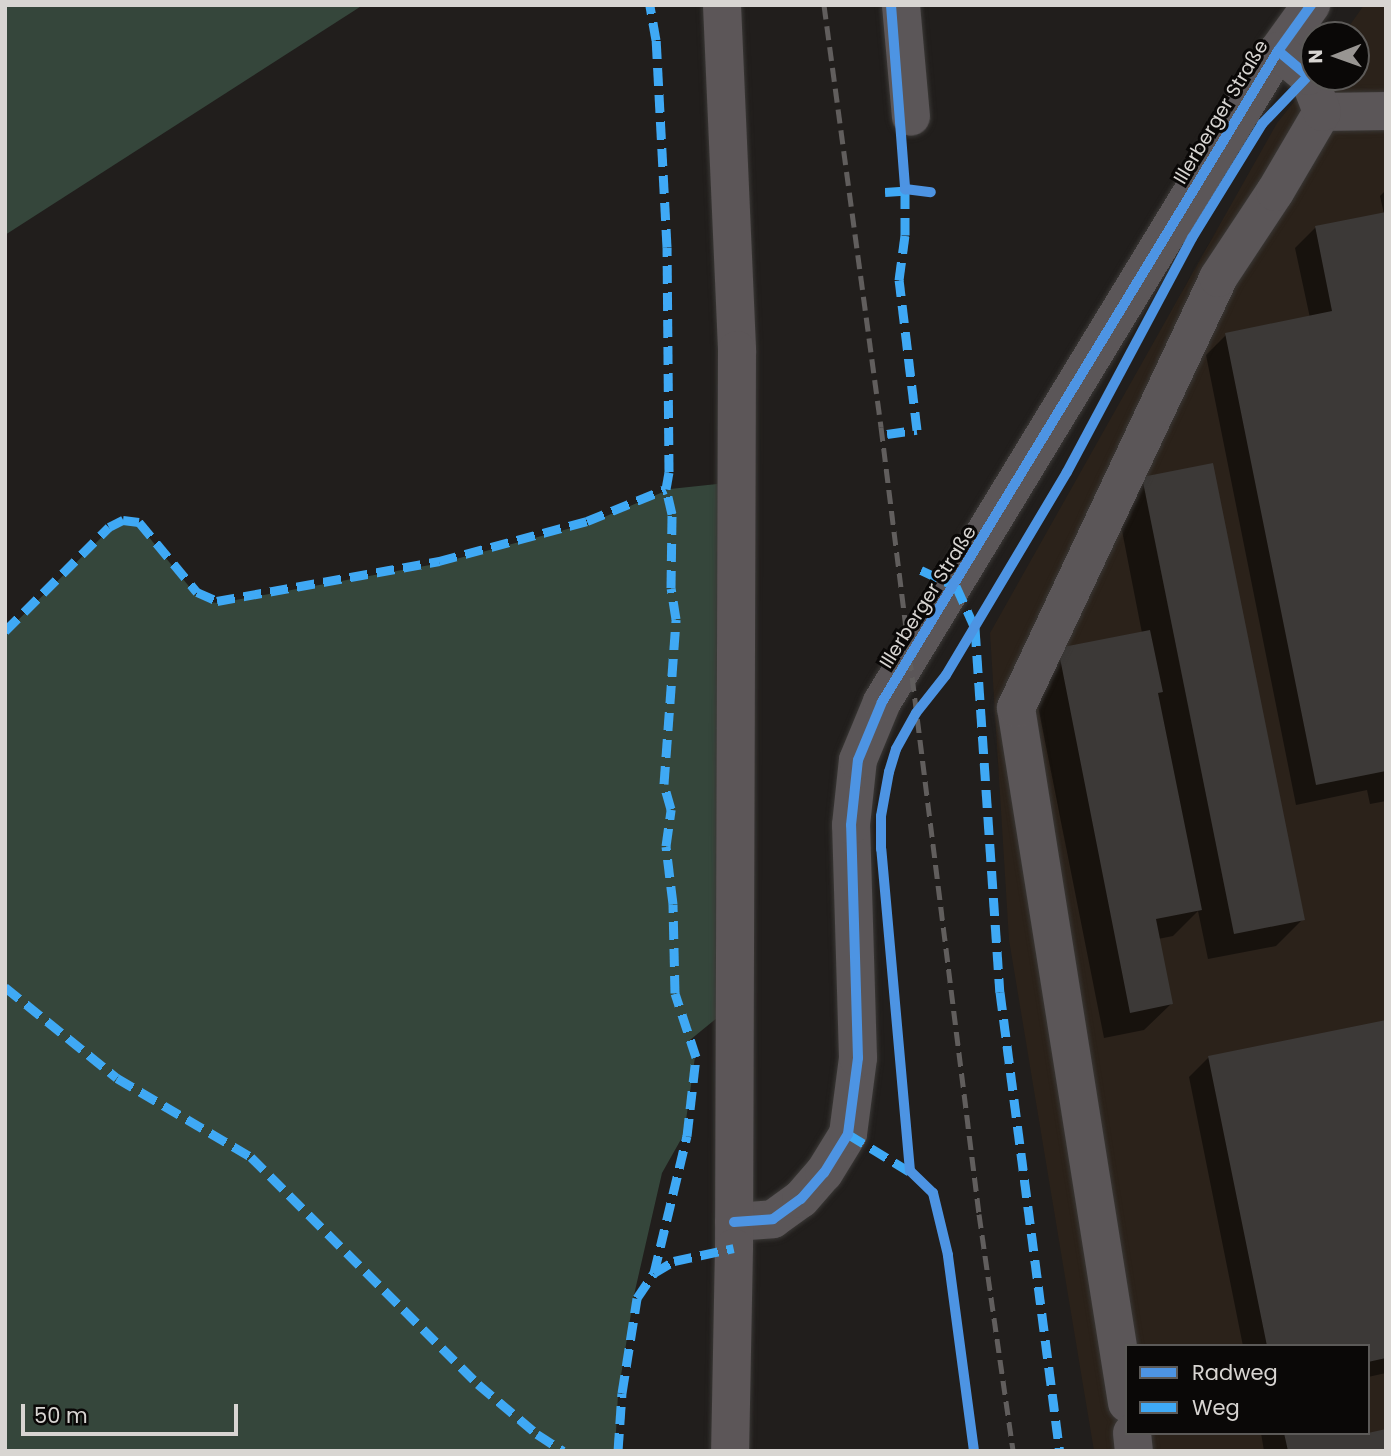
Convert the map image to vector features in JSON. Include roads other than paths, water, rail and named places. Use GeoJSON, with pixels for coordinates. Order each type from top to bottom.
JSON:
{"type":"FeatureCollection","features":[{"type":"Feature","properties":{"kind":"main road"},"geometry":{"type":"LineString","coordinates":[[722,5],[737,350],[734,1222],[730,1451]]}},
{"type":"Feature","properties":{"kind":"street"},"geometry":{"type":"LineString","coordinates":[[901,5],[911,117]]}},
{"type":"Feature","properties":{"kind":"street","name":"Illerberger Straße"},"geometry":{"type":"LineString","coordinates":[[734,1222],[773,1219],[801,1199],[824,1173],[848,1134],[858,1058],[851,824],[858,760],[882,702],[1278,51],[1311,5]]}},
{"type":"Feature","properties":{"kind":"street"},"geometry":{"type":"LineString","coordinates":[[1278,51],[1308,76],[1322,112]]}},
{"type":"Feature","properties":{"kind":"street"},"geometry":{"type":"LineString","coordinates":[[1322,112],[1386,111]]}},
{"type":"Feature","properties":{"kind":"street"},"geometry":{"type":"LineString","coordinates":[[1125,1390],[1016,708],[1217,278],[1275,192],[1322,112]]}},
{"type":"Feature","properties":{"kind":"railway"},"geometry":{"type":"LineString","coordinates":[[824,5],[881,427],[979,1214],[1013,1451]]}}]}
